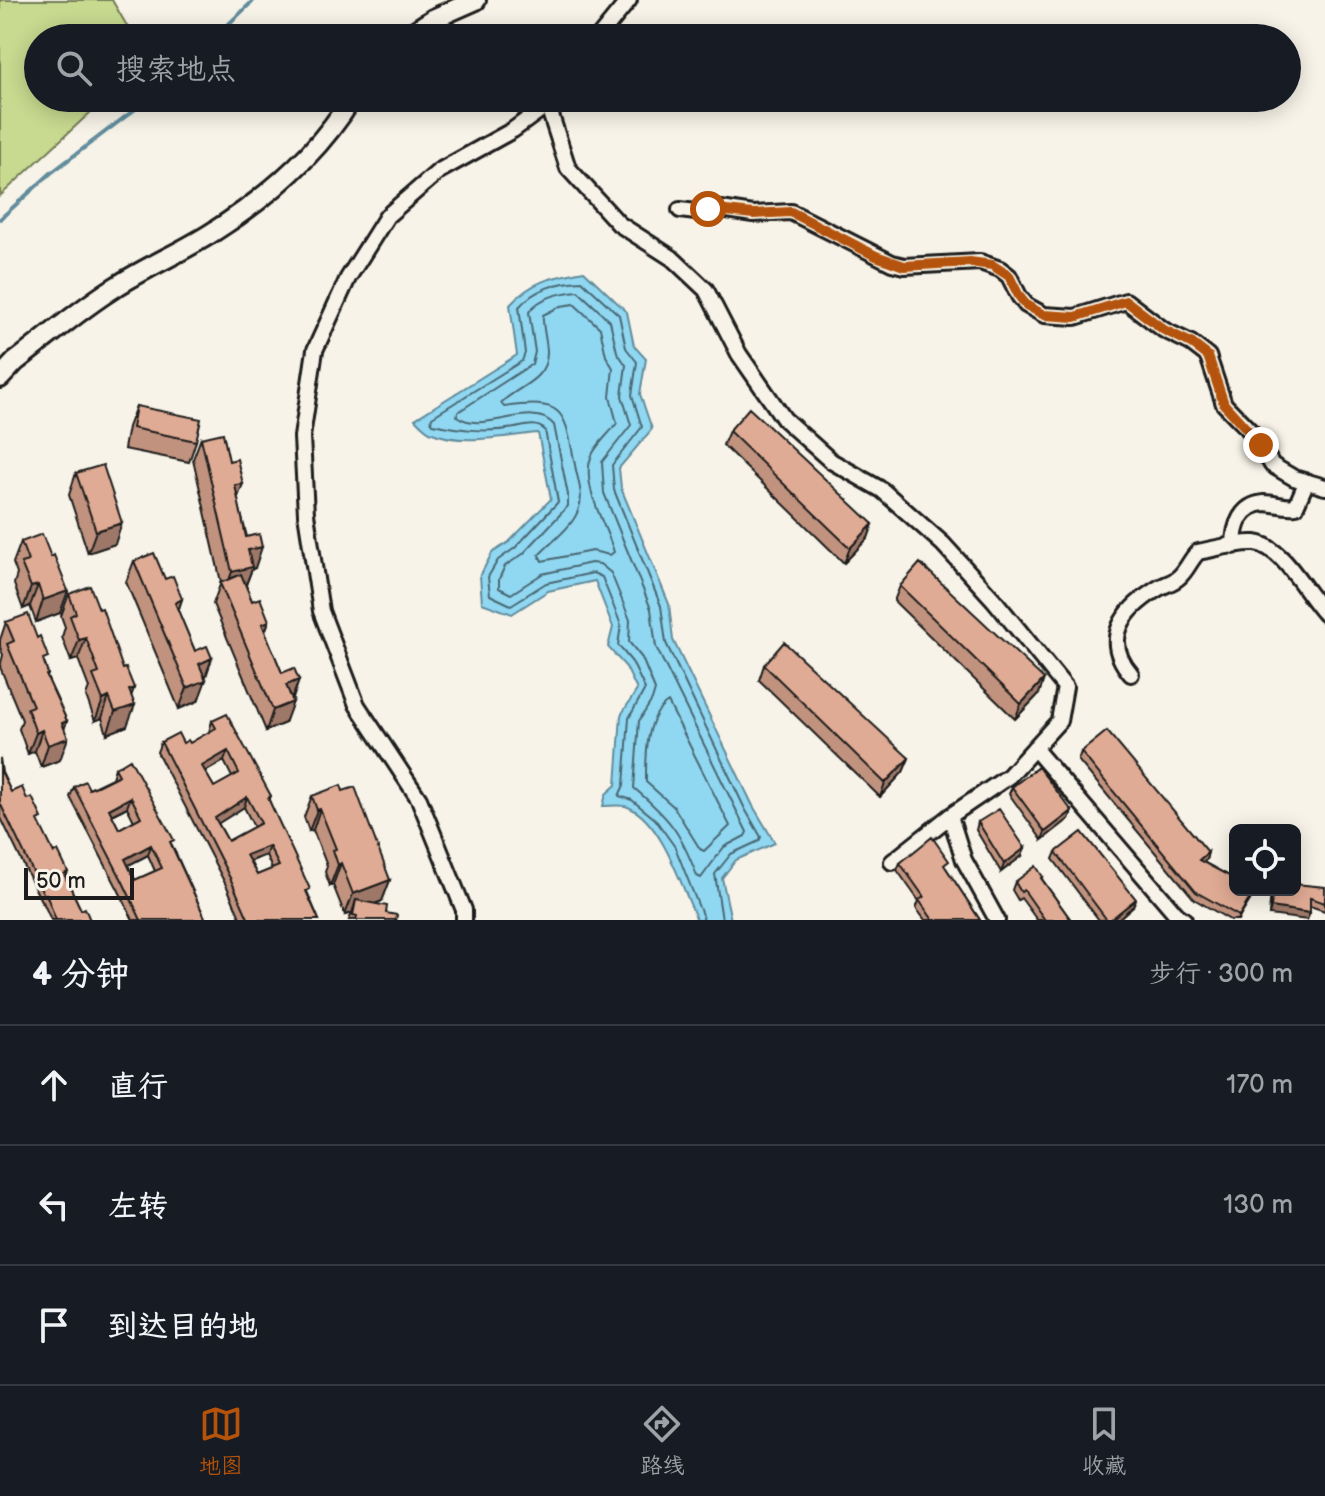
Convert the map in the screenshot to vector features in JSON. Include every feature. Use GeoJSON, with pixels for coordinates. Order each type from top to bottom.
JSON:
{"type":"FeatureCollection","features":[{"type":"Feature","properties":{"kind":"street"},"geometry":{"type":"LineString","coordinates":[[425,24],[476,0]]}},
{"type":"Feature","properties":{"kind":"street"},"geometry":{"type":"LineString","coordinates":[[609,24],[629,0]]}},
{"type":"Feature","properties":{"kind":"street"},"geometry":{"type":"LineString","coordinates":[[0,378],[15,362],[116,286],[212,233],[276,186],[299,166],[342,112]]}},
{"type":"Feature","properties":{"kind":"street"},"geometry":{"type":"LineString","coordinates":[[464,920],[464,910],[419,799],[357,705],[321,611],[306,514],[302,437],[315,350],[348,278],[387,216],[439,171],[513,130],[537,112]]}},
{"type":"Feature","properties":{"kind":"street"},"geometry":{"type":"LineString","coordinates":[[554,112],[568,168],[619,224],[672,258],[706,290],[739,354],[784,419],[831,461],[882,490],[943,544],[994,600],[1065,687],[1059,721],[1009,776],[950,816],[892,862]]}},
{"type":"Feature","properties":{"kind":"street"},"geometry":{"type":"LineString","coordinates":[[680,210],[721,209],[753,214],[791,212],[892,263],[904,266],[980,262],[992,265],[1009,276],[1026,305],[1044,315],[1075,317],[1126,301],[1164,330],[1191,343],[1208,356],[1224,404],[1256,437],[1272,465],[1280,472],[1306,483],[1325,487]]}},
{"type":"Feature","properties":{"kind":"street"},"geometry":{"type":"LineString","coordinates":[[1234,546],[1236,524],[1243,513],[1253,505],[1267,503],[1296,506],[1306,483]]}},
{"type":"Feature","properties":{"kind":"street"},"geometry":{"type":"LineString","coordinates":[[1131,674],[1121,662],[1115,639],[1125,614],[1159,587],[1181,576],[1198,552],[1257,543],[1275,552],[1325,614]]}},
{"type":"Feature","properties":{"kind":"street"},"geometry":{"type":"LineString","coordinates":[[1034,748],[1184,920]]}},
{"type":"Feature","properties":{"kind":"street"},"geometry":{"type":"LineString","coordinates":[[950,816],[964,860],[997,920]]}},
{"type":"Feature","properties":{"kind":"green space"},"geometry":{"type":"Polygon","coordinates":[[[0,0],[112,0],[126,24],[24,24],[24,112],[91,112],[0,196],[0,0]]]}},
{"type":"Feature","properties":{"kind":"water"},"geometry":{"type":"Polygon","coordinates":[[[584,271],[627,312],[634,346],[646,359],[640,394],[652,429],[619,468],[621,488],[669,604],[673,640],[753,806],[775,843],[736,860],[722,878],[731,920],[697,920],[670,857],[651,826],[628,807],[603,806],[606,794],[616,785],[621,715],[637,690],[626,667],[608,647],[613,627],[595,581],[548,591],[512,614],[482,603],[480,576],[492,553],[509,542],[551,499],[538,433],[483,439],[455,438],[430,432],[415,419],[517,355],[510,305],[518,297],[543,281],[584,271]]]}},
{"type":"Feature","properties":{"kind":"building"},"geometry":{"type":"Polygon","coordinates":[[[136,406],[201,419],[196,441],[132,428],[136,406]]]}},
{"type":"Feature","properties":{"kind":"building"},"geometry":{"type":"Polygon","coordinates":[[[749,408],[873,524],[850,548],[729,431],[749,408]]]}},
{"type":"Feature","properties":{"kind":"building"},"geometry":{"type":"Polygon","coordinates":[[[223,433],[229,461],[237,459],[243,484],[235,485],[246,537],[259,534],[262,547],[248,550],[252,567],[232,572],[201,438],[223,433]]]}},
{"type":"Feature","properties":{"kind":"building"},"geometry":{"type":"Polygon","coordinates":[[[103,465],[122,523],[96,531],[76,473],[103,465]]]}},
{"type":"Feature","properties":{"kind":"building"},"geometry":{"type":"Polygon","coordinates":[[[42,534],[68,591],[43,600],[38,585],[31,587],[21,563],[28,561],[21,542],[42,534]]]}},
{"type":"Feature","properties":{"kind":"building"},"geometry":{"type":"Polygon","coordinates":[[[154,553],[165,579],[173,576],[182,599],[175,603],[195,651],[207,646],[212,658],[199,664],[206,680],[187,688],[134,561],[154,553]]]}},
{"type":"Feature","properties":{"kind":"building"},"geometry":{"type":"Polygon","coordinates":[[[920,563],[1044,679],[1021,704],[900,586],[920,563]]]}},
{"type":"Feature","properties":{"kind":"building"},"geometry":{"type":"Polygon","coordinates":[[[241,574],[252,601],[260,598],[269,621],[262,624],[282,673],[294,668],[299,680],[286,685],[293,702],[273,710],[220,583],[241,574]]]}},
{"type":"Feature","properties":{"kind":"building"},"geometry":{"type":"Polygon","coordinates":[[[90,586],[99,609],[102,608],[123,669],[126,668],[134,688],[129,690],[135,705],[115,712],[109,697],[103,700],[93,675],[99,673],[86,638],[79,640],[70,616],[76,613],[69,594],[90,586]]]}},
{"type":"Feature","properties":{"kind":"building"},"geometry":{"type":"Polygon","coordinates":[[[28,614],[48,657],[43,659],[46,675],[67,721],[62,723],[68,738],[48,745],[42,730],[36,733],[27,708],[33,706],[7,644],[14,641],[6,622],[28,614]]]}},
{"type":"Feature","properties":{"kind":"building"},"geometry":{"type":"Polygon","coordinates":[[[784,642],[909,758],[885,783],[764,665],[784,642]]]}},
{"type":"Feature","properties":{"kind":"building"},"geometry":{"type":"Polygon","coordinates":[[[227,714],[271,796],[268,798],[310,889],[306,891],[319,920],[243,920],[248,918],[231,880],[161,742],[178,733],[183,743],[188,740],[190,743],[216,728],[212,721],[227,714]],[[228,751],[202,766],[214,787],[239,773],[228,751]],[[247,797],[215,818],[228,841],[261,823],[247,797]],[[269,846],[246,855],[257,875],[279,866],[269,846]]]}},
{"type":"Feature","properties":{"kind":"building"},"geometry":{"type":"Polygon","coordinates":[[[1107,731],[1208,852],[1199,860],[1229,876],[1229,896],[1251,896],[1239,916],[1196,892],[1081,752],[1107,731]]]}},
{"type":"Feature","properties":{"kind":"building"},"geometry":{"type":"Polygon","coordinates":[[[130,759],[174,840],[170,842],[206,920],[141,920],[74,787],[85,781],[89,789],[97,786],[119,775],[115,768],[130,759]],[[131,797],[109,809],[119,829],[141,817],[131,797]],[[151,845],[125,859],[135,880],[162,868],[151,845]]]}},
{"type":"Feature","properties":{"kind":"building"},"geometry":{"type":"Polygon","coordinates":[[[1038,767],[1072,811],[1045,832],[1012,787],[1038,767]]]}},
{"type":"Feature","properties":{"kind":"building"},"geometry":{"type":"Polygon","coordinates":[[[0,769],[11,792],[22,787],[27,799],[32,797],[42,818],[38,820],[54,853],[58,851],[68,872],[64,874],[81,910],[85,908],[90,920],[56,920],[0,803],[0,769]]]}},
{"type":"Feature","properties":{"kind":"building"},"geometry":{"type":"Polygon","coordinates":[[[341,785],[343,791],[355,787],[390,880],[353,894],[341,863],[338,865],[333,850],[336,849],[312,796],[341,785]]]}},
{"type":"Feature","properties":{"kind":"building"},"geometry":{"type":"Polygon","coordinates":[[[999,809],[1025,848],[1004,864],[978,822],[999,809]]]}},
{"type":"Feature","properties":{"kind":"building"},"geometry":{"type":"Polygon","coordinates":[[[1082,832],[1136,899],[1110,920],[1056,852],[1082,832]]]}},
{"type":"Feature","properties":{"kind":"building"},"geometry":{"type":"Polygon","coordinates":[[[932,837],[949,861],[944,865],[980,920],[933,920],[919,900],[924,897],[900,863],[932,837]]]}},
{"type":"Feature","properties":{"kind":"building"},"geometry":{"type":"Polygon","coordinates":[[[1036,866],[1071,920],[1045,920],[1024,890],[1021,892],[1015,882],[1036,866]]]}},
{"type":"Feature","properties":{"kind":"building"},"geometry":{"type":"Polygon","coordinates":[[[1301,885],[1325,887],[1325,903],[1310,898],[1310,913],[1271,907],[1272,896],[1301,896],[1301,885]]]}},
{"type":"Feature","properties":{"kind":"building"},"geometry":{"type":"Polygon","coordinates":[[[356,900],[387,906],[386,913],[397,915],[396,920],[356,920],[357,916],[353,915],[356,900]]]}},
{"type":"Feature","properties":{"kind":"waterway"},"geometry":{"type":"LineString","coordinates":[[229,24],[254,0]]}},
{"type":"Feature","properties":{"kind":"waterway"},"geometry":{"type":"LineString","coordinates":[[0,219],[51,173],[132,112]]}},
{"type":"Feature","properties":{"kind":"route"},"geometry":{"type":"LineString","coordinates":[[708,209],[753,214],[791,212],[876,256],[904,266],[970,262],[992,265],[1009,276],[1026,305],[1044,315],[1075,317],[1126,301],[1164,330],[1191,343],[1208,356],[1224,404],[1261,445]]}}]}
